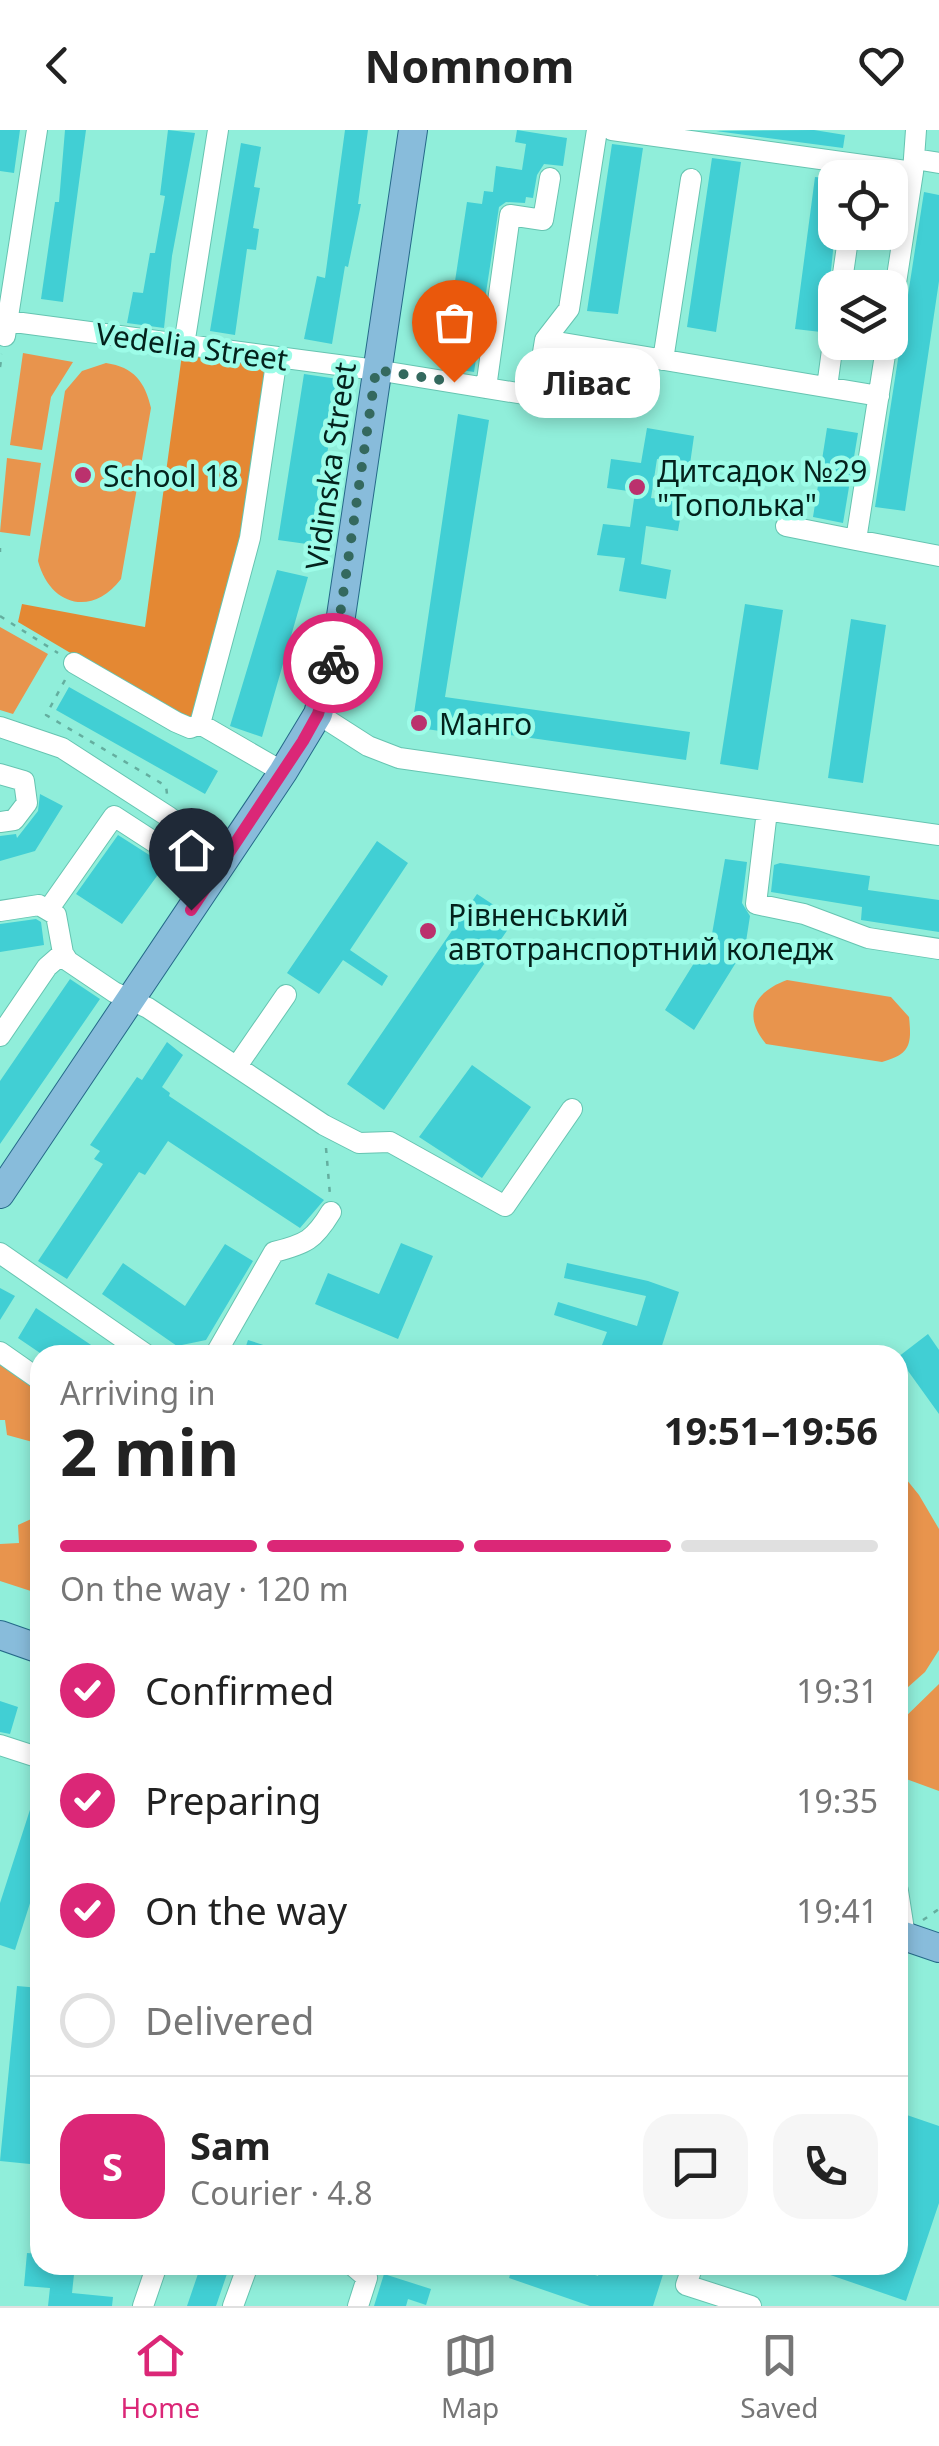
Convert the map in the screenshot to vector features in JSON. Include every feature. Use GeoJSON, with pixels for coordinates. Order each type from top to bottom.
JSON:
{"type":"FeatureCollection","features":[{"type":"Feature","properties":{"kind":"main road","name":"Vidinska Street"},"geometry":{"type":"LineString","coordinates":[[0,1194],[219,869],[318,714],[337,642],[412,130]]}},
{"type":"Feature","properties":{"kind":"main road"},"geometry":{"type":"LineString","coordinates":[[0,1635],[30,1646]]}},
{"type":"Feature","properties":{"kind":"main road"},"geometry":{"type":"LineString","coordinates":[[908,1930],[939,1948]]}},
{"type":"Feature","properties":{"kind":"street","name":"Vedelia Street"},"geometry":{"type":"LineString","coordinates":[[38,130],[6,329],[184,344],[536,396],[545,340]]}},
{"type":"Feature","properties":{"kind":"street"},"geometry":{"type":"LineString","coordinates":[[184,344],[218,130]]}},
{"type":"Feature","properties":{"kind":"street"},"geometry":{"type":"LineString","coordinates":[[597,130],[569,309],[545,340],[878,396]]}},
{"type":"Feature","properties":{"kind":"street"},"geometry":{"type":"LineString","coordinates":[[612,130],[818,164]]}},
{"type":"Feature","properties":{"kind":"street"},"geometry":{"type":"LineString","coordinates":[[898,270],[916,130]]}},
{"type":"Feature","properties":{"kind":"street"},"geometry":{"type":"LineString","coordinates":[[908,167],[939,163]]}},
{"type":"Feature","properties":{"kind":"street"},"geometry":{"type":"LineString","coordinates":[[486,388],[510,216],[543,220],[550,178]]}},
{"type":"Feature","properties":{"kind":"street"},"geometry":{"type":"LineString","coordinates":[[663,360],[691,179]]}},
{"type":"Feature","properties":{"kind":"street"},"geometry":{"type":"LineString","coordinates":[[200,724],[250,538],[277,357]]}},
{"type":"Feature","properties":{"kind":"street"},"geometry":{"type":"LineString","coordinates":[[826,387],[830,360]]}},
{"type":"Feature","properties":{"kind":"street"},"geometry":{"type":"LineString","coordinates":[[856,540],[884,360]]}},
{"type":"Feature","properties":{"kind":"street"},"geometry":{"type":"LineString","coordinates":[[786,526],[939,556]]}},
{"type":"Feature","properties":{"kind":"street"},"geometry":{"type":"LineString","coordinates":[[74,663],[176,722],[190,728],[200,724]]}},
{"type":"Feature","properties":{"kind":"street"},"geometry":{"type":"LineString","coordinates":[[318,714],[368,746],[399,758],[939,835]]}},
{"type":"Feature","properties":{"kind":"street"},"geometry":{"type":"LineString","coordinates":[[200,724],[283,772]]}},
{"type":"Feature","properties":{"kind":"street"},"geometry":{"type":"LineString","coordinates":[[0,727],[62,748],[169,817],[219,869]]}},
{"type":"Feature","properties":{"kind":"street"},"geometry":{"type":"LineString","coordinates":[[0,774],[24,782],[28,804],[14,820],[0,822]]}},
{"type":"Feature","properties":{"kind":"street"},"geometry":{"type":"LineString","coordinates":[[767,811],[756,904],[804,914],[868,938],[939,949]]}},
{"type":"Feature","properties":{"kind":"street"},"geometry":{"type":"LineString","coordinates":[[48,910],[114,816],[219,869]]}},
{"type":"Feature","properties":{"kind":"street"},"geometry":{"type":"LineString","coordinates":[[0,911],[39,905],[48,910],[56,915],[68,961],[148,1008],[324,1125],[359,1143],[390,1142],[504,1206],[572,1109]]}},
{"type":"Feature","properties":{"kind":"street"},"geometry":{"type":"LineString","coordinates":[[0,1036],[47,967],[63,953]]}},
{"type":"Feature","properties":{"kind":"street"},"geometry":{"type":"LineString","coordinates":[[237,1066],[286,995]]}},
{"type":"Feature","properties":{"kind":"street"},"geometry":{"type":"LineString","coordinates":[[221,1345],[274,1252],[302,1245],[319,1232],[332,1212]]}},
{"type":"Feature","properties":{"kind":"street"},"geometry":{"type":"LineString","coordinates":[[0,1253],[133,1345]]}},
{"type":"Feature","properties":{"kind":"street"},"geometry":{"type":"LineString","coordinates":[[0,1352],[30,1373]]}},
{"type":"Feature","properties":{"kind":"street"},"geometry":{"type":"LineString","coordinates":[[0,1745],[30,1755]]}},
{"type":"Feature","properties":{"kind":"street"},"geometry":{"type":"LineString","coordinates":[[143,2306],[154,2275]]}},
{"type":"Feature","properties":{"kind":"street"},"geometry":{"type":"LineString","coordinates":[[233,2306],[244,2275]]}},
{"type":"Feature","properties":{"kind":"street"},"geometry":{"type":"LineString","coordinates":[[358,2306],[367,2278],[364,2275]]}},
{"type":"Feature","properties":{"kind":"street"},"geometry":{"type":"LineString","coordinates":[[690,2275],[686,2286],[752,2306]]}},
{"type":"Feature","properties":{"kind":"path"},"geometry":{"type":"LineString","coordinates":[[0,616],[74,663],[46,715],[166,786],[169,817]]}},
{"type":"Feature","properties":{"kind":"path"},"geometry":{"type":"LineString","coordinates":[[324,1125],[332,1212]]}},
{"type":"Feature","properties":{"kind":"path"},"geometry":{"type":"LineString","coordinates":[[908,1930],[939,1909]]}},
{"type":"Feature","properties":{"kind":"shaded area"},"geometry":{"type":"Polygon","coordinates":[[[183,347],[273,359],[247,538],[198,720],[179,717],[18,622],[22,604],[145,627],[183,347]]]}},
{"type":"Feature","properties":{"kind":"shaded area"},"geometry":{"type":"Polygon","coordinates":[[[23,353],[73,362],[51,397],[42,450],[10,445],[23,353]]]}},
{"type":"Feature","properties":{"kind":"shaded area"},"geometry":{"type":"Polygon","coordinates":[[[106,363],[137,377],[151,408],[121,579],[97,599],[73,601],[52,588],[38,561],[65,391],[82,371],[106,363]]]}},
{"type":"Feature","properties":{"kind":"shaded area"},"geometry":{"type":"Polygon","coordinates":[[[7,458],[41,463],[30,536],[0,532],[7,458]]]}},
{"type":"Feature","properties":{"kind":"shaded area"},"geometry":{"type":"Polygon","coordinates":[[[0,627],[48,654],[13,714],[0,710],[0,627]]]}},
{"type":"Feature","properties":{"kind":"shaded area"},"geometry":{"type":"Polygon","coordinates":[[[787,980],[891,997],[909,1017],[907,1047],[898,1056],[882,1062],[766,1044],[755,1023],[755,1006],[766,991],[787,980]]]}},
{"type":"Feature","properties":{"kind":"shaded area"},"geometry":{"type":"Polygon","coordinates":[[[0,1363],[30,1383],[30,1441],[7,1435],[5,1420],[0,1420],[0,1363]]]}},
{"type":"Feature","properties":{"kind":"shaded area"},"geometry":{"type":"Polygon","coordinates":[[[908,1481],[939,1529],[939,1650],[925,1672],[908,1687],[908,1481]]]}},
{"type":"Feature","properties":{"kind":"shaded area"},"geometry":{"type":"Polygon","coordinates":[[[30,1520],[30,1591],[0,1581],[0,1544],[19,1543],[18,1525],[30,1520]]]}},
{"type":"Feature","properties":{"kind":"shaded area"},"geometry":{"type":"Polygon","coordinates":[[[939,1684],[939,1791],[908,1780],[908,1714],[939,1684]]]}},
{"type":"Feature","properties":{"kind":"building"},"geometry":{"type":"Polygon","coordinates":[[[0,130],[20,130],[14,173],[0,171],[0,130]]]}},
{"type":"Feature","properties":{"kind":"building"},"geometry":{"type":"Polygon","coordinates":[[[65,130],[86,130],[63,302],[41,299],[55,202],[59,202],[65,130]]]}},
{"type":"Feature","properties":{"kind":"building"},"geometry":{"type":"Polygon","coordinates":[[[168,130],[195,133],[172,256],[164,328],[127,323],[133,292],[143,293],[150,253],[155,253],[165,196],[160,195],[168,130]]]}},
{"type":"Feature","properties":{"kind":"building"},"geometry":{"type":"Polygon","coordinates":[[[345,130],[368,130],[361,204],[348,267],[345,266],[332,344],[304,339],[317,276],[325,278],[345,130]]]}},
{"type":"Feature","properties":{"kind":"building"},"geometry":{"type":"Polygon","coordinates":[[[517,130],[567,138],[563,166],[544,164],[537,175],[533,198],[526,197],[525,203],[506,202],[499,207],[474,372],[442,367],[467,202],[482,204],[484,191],[493,192],[496,166],[522,170],[526,144],[515,142],[517,130]]]}},
{"type":"Feature","properties":{"kind":"building"},"geometry":{"type":"Polygon","coordinates":[[[814,130],[845,135],[843,148],[716,131],[814,130]]]}},
{"type":"Feature","properties":{"kind":"building"},"geometry":{"type":"Polygon","coordinates":[[[241,143],[261,147],[254,187],[260,188],[253,228],[259,229],[256,250],[247,249],[235,335],[210,331],[241,143]]]}},
{"type":"Feature","properties":{"kind":"building"},"geometry":{"type":"Polygon","coordinates":[[[612,144],[643,148],[618,314],[587,311],[612,144]]]}},
{"type":"Feature","properties":{"kind":"building"},"geometry":{"type":"Polygon","coordinates":[[[712,158],[741,162],[716,332],[687,327],[712,158]]]}},
{"type":"Feature","properties":{"kind":"building"},"geometry":{"type":"Polygon","coordinates":[[[815,177],[818,177],[818,250],[833,250],[831,270],[818,270],[818,332],[795,329],[815,177]]]}},
{"type":"Feature","properties":{"kind":"building"},"geometry":{"type":"Polygon","coordinates":[[[924,192],[939,195],[939,281],[905,511],[875,507],[898,360],[908,360],[908,295],[924,192]]]}},
{"type":"Feature","properties":{"kind":"building"},"geometry":{"type":"Polygon","coordinates":[[[304,374],[338,379],[314,545],[278,540],[304,374]]]}},
{"type":"Feature","properties":{"kind":"building"},"geometry":{"type":"Polygon","coordinates":[[[458,414],[489,420],[445,697],[690,732],[686,760],[440,725],[440,731],[412,727],[458,414]]]}},
{"type":"Feature","properties":{"kind":"building"},"geometry":{"type":"Polygon","coordinates":[[[647,428],[694,436],[690,464],[657,459],[651,498],[683,502],[678,531],[646,526],[641,564],[671,570],[666,599],[619,591],[625,558],[597,555],[603,524],[630,527],[635,492],[607,488],[611,459],[641,463],[647,428]]]}},
{"type":"Feature","properties":{"kind":"building"},"geometry":{"type":"Polygon","coordinates":[[[827,428],[858,433],[843,523],[813,517],[827,428]]]}},
{"type":"Feature","properties":{"kind":"building"},"geometry":{"type":"Polygon","coordinates":[[[277,570],[308,577],[262,737],[230,726],[277,570]]]}},
{"type":"Feature","properties":{"kind":"building"},"geometry":{"type":"Polygon","coordinates":[[[745,604],[783,610],[758,770],[720,764],[745,604]]]}},
{"type":"Feature","properties":{"kind":"building"},"geometry":{"type":"Polygon","coordinates":[[[851,619],[886,625],[863,783],[828,778],[851,619]]]}},
{"type":"Feature","properties":{"kind":"building"},"geometry":{"type":"Polygon","coordinates":[[[69,687],[218,771],[205,794],[56,710],[69,687]]]}},
{"type":"Feature","properties":{"kind":"building"},"geometry":{"type":"Polygon","coordinates":[[[40,794],[63,806],[35,851],[0,861],[0,836],[16,834],[17,838],[38,811],[40,794]]]}},
{"type":"Feature","properties":{"kind":"building"},"geometry":{"type":"Polygon","coordinates":[[[118,835],[165,865],[122,924],[76,894],[118,835]]]}},
{"type":"Feature","properties":{"kind":"building"},"geometry":{"type":"Polygon","coordinates":[[[377,841],[408,863],[350,950],[388,976],[382,986],[343,960],[319,994],[287,973],[377,841]]]}},
{"type":"Feature","properties":{"kind":"building"},"geometry":{"type":"Polygon","coordinates":[[[725,859],[747,862],[742,903],[750,916],[745,948],[694,1030],[665,1010],[712,934],[725,859]]]}},
{"type":"Feature","properties":{"kind":"building"},"geometry":{"type":"Polygon","coordinates":[[[774,865],[870,876],[868,890],[939,900],[939,932],[861,920],[862,907],[771,892],[774,865]]]}},
{"type":"Feature","properties":{"kind":"building"},"geometry":{"type":"Polygon","coordinates":[[[477,894],[515,919],[384,1110],[347,1084],[477,894]]]}},
{"type":"Feature","properties":{"kind":"building"},"geometry":{"type":"Polygon","coordinates":[[[36,919],[41,922],[44,945],[0,952],[0,924],[36,919]]]}},
{"type":"Feature","properties":{"kind":"building"},"geometry":{"type":"Polygon","coordinates":[[[70,979],[100,999],[0,1144],[0,1081],[70,979]]]}},
{"type":"Feature","properties":{"kind":"building"},"geometry":{"type":"Polygon","coordinates":[[[167,1042],[183,1055],[162,1087],[169,1096],[324,1200],[300,1228],[168,1141],[145,1175],[139,1172],[67,1279],[38,1261],[103,1164],[94,1159],[100,1151],[90,1145],[137,1077],[142,1080],[167,1042]]]}},
{"type":"Feature","properties":{"kind":"building"},"geometry":{"type":"Polygon","coordinates":[[[472,1065],[531,1107],[482,1178],[419,1137],[472,1065]]]}},
{"type":"Feature","properties":{"kind":"building"},"geometry":{"type":"Polygon","coordinates":[[[401,1243],[433,1256],[398,1339],[315,1304],[328,1273],[379,1294],[401,1243]]]}},
{"type":"Feature","properties":{"kind":"building"},"geometry":{"type":"Polygon","coordinates":[[[225,1244],[253,1261],[206,1340],[176,1345],[102,1294],[123,1263],[185,1306],[225,1244]]]}},
{"type":"Feature","properties":{"kind":"building"},"geometry":{"type":"Polygon","coordinates":[[[567,1263],[679,1292],[662,1345],[602,1345],[607,1332],[554,1315],[558,1302],[637,1326],[646,1296],[564,1278],[567,1263]]]}},
{"type":"Feature","properties":{"kind":"building"},"geometry":{"type":"Polygon","coordinates":[[[0,1288],[15,1296],[0,1320],[0,1288]]]}},
{"type":"Feature","properties":{"kind":"building"},"geometry":{"type":"Polygon","coordinates":[[[36,1308],[91,1345],[30,1346],[18,1338],[36,1308]]]}},
{"type":"Feature","properties":{"kind":"building"},"geometry":{"type":"Polygon","coordinates":[[[928,1334],[939,1350],[939,1414],[908,1371],[908,1349],[928,1334]]]}},
{"type":"Feature","properties":{"kind":"building"},"geometry":{"type":"Polygon","coordinates":[[[0,1701],[18,1707],[10,1734],[0,1732],[0,1701]]]}},
{"type":"Feature","properties":{"kind":"building"},"geometry":{"type":"Polygon","coordinates":[[[30,1810],[30,1903],[15,1950],[0,1945],[0,1903],[30,1810]]]}},
{"type":"Feature","properties":{"kind":"building"},"geometry":{"type":"Polygon","coordinates":[[[17,1986],[30,1987],[30,2164],[0,2161],[17,1986]]]}},
{"type":"Feature","properties":{"kind":"building"},"geometry":{"type":"Polygon","coordinates":[[[908,2115],[939,2126],[939,2203],[906,2301],[830,2275],[908,2275],[908,2115]]]}},
{"type":"Feature","properties":{"kind":"building"},"geometry":{"type":"Polygon","coordinates":[[[30,2253],[30,2275],[74,2275],[72,2293],[113,2297],[112,2306],[48,2306],[50,2288],[24,2286],[30,2253]]]}},
{"type":"Feature","properties":{"kind":"building"},"geometry":{"type":"Polygon","coordinates":[[[198,2275],[227,2275],[216,2306],[187,2306],[198,2275]]]}},
{"type":"Feature","properties":{"kind":"building"},"geometry":{"type":"Polygon","coordinates":[[[384,2275],[431,2289],[426,2305],[408,2299],[406,2306],[374,2306],[384,2275]]]}},
{"type":"Feature","properties":{"kind":"building"},"geometry":{"type":"Polygon","coordinates":[[[663,2275],[653,2306],[590,2306],[509,2278],[663,2275]]]}},
{"type":"Feature","properties":{"kind":"way so far"},"geometry":{"type":"LineString","coordinates":[[333,663],[376,370],[454,382]]}},
{"type":"Feature","properties":{"kind":"place","name":"Лівас"},"geometry":{"type":"Point","coordinates":[454,382]}},
{"type":"Feature","properties":{"kind":"place","name":"School 18"},"geometry":{"type":"Point","coordinates":[83,475]}},
{"type":"Feature","properties":{"kind":"place","name":"Дитсадок №29 \"Тополька\""},"geometry":{"type":"Point","coordinates":[637,487]}},
{"type":"Feature","properties":{"kind":"place","name":"Манго"},"geometry":{"type":"Point","coordinates":[419,723]}},
{"type":"Feature","properties":{"kind":"place","name":"Рівненський автотранспортний коледж"},"geometry":{"type":"Point","coordinates":[428,931]}},
{"type":"Feature","properties":{"kind":"route"},"geometry":{"type":"LineString","coordinates":[[191,910],[303,741],[318,714],[333,663]]}}]}
